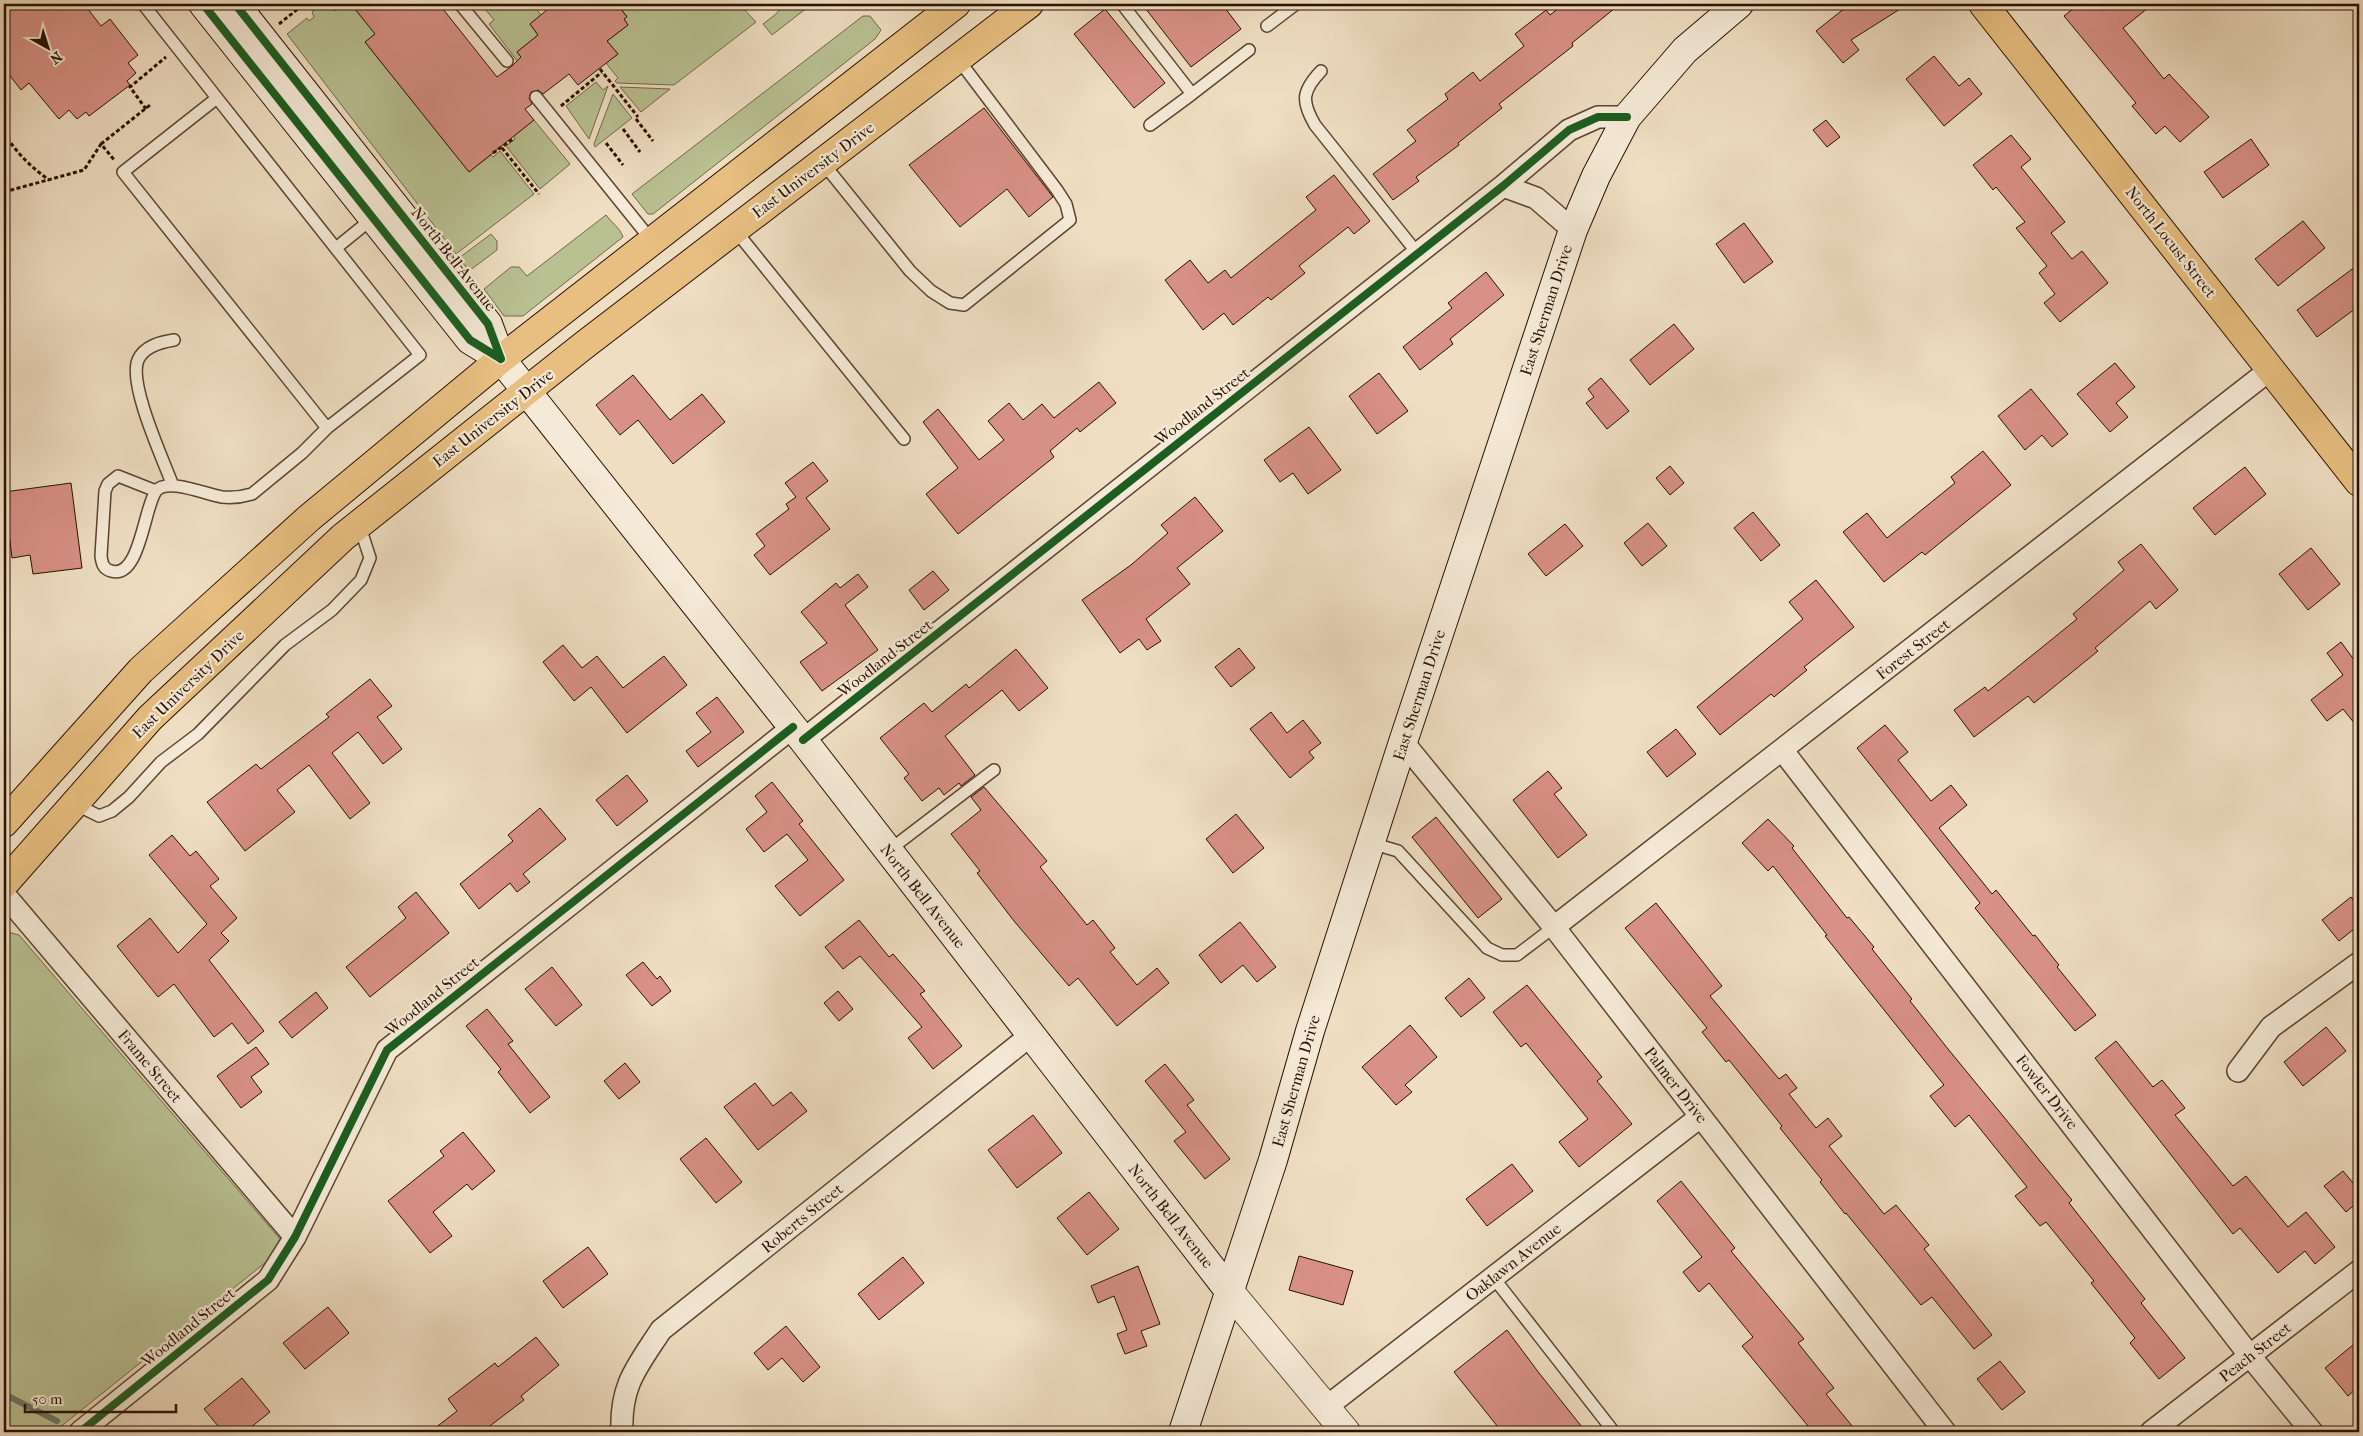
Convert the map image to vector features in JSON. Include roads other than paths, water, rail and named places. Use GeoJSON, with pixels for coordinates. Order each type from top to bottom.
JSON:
{"type":"FeatureCollection","features":[{"type":"Feature","properties":{"kind":"main road","name":"North Bell Avenue"},"geometry":{"type":"LineString","coordinates":[[203,4],[470,340],[501,359]]}},
{"type":"Feature","properties":{"kind":"main road","name":"North Bell Avenue"},"geometry":{"type":"LineString","coordinates":[[235,4],[488,324],[501,359],[526,392],[798,734],[1230,1292],[1346,1432]]}},
{"type":"Feature","properties":{"kind":"main road"},"geometry":{"type":"LineString","coordinates":[[4,823],[142,670],[309,518],[501,359],[956,4]]}},
{"type":"Feature","properties":{"kind":"main road","name":"East University Drive"},"geometry":{"type":"LineString","coordinates":[[4,884],[150,718],[343,537],[734,230],[1029,4]]}},
{"type":"Feature","properties":{"kind":"main road","name":"East Sherman Drive"},"geometry":{"type":"LineString","coordinates":[[1183,1432],[1273,1160],[1310,1032],[1403,742],[1573,230],[1596,176],[1627,117],[1685,50],[1739,4]]}},
{"type":"Feature","properties":{"kind":"main road","name":"North Locust Street"},"geometry":{"type":"LineString","coordinates":[[1983,4],[2359,482]]}},
{"type":"Feature","properties":{"kind":"street","name":"Woodland Street"},"geometry":{"type":"LineString","coordinates":[[81,1432],[268,1280],[295,1237],[387,1050],[1418,254],[1569,130],[1598,117],[1627,117]]}},
{"type":"Feature","properties":{"kind":"street"},"geometry":{"type":"LineString","coordinates":[[1503,186],[1536,198],[1573,230]]}},
{"type":"Feature","properties":{"kind":"street","name":"Forest Street"},"geometry":{"type":"LineString","coordinates":[[1554,927],[2271,369]]}},
{"type":"Feature","properties":{"kind":"street","name":"Palmer Drive"},"geometry":{"type":"LineString","coordinates":[[1403,742],[1554,927],[1945,1432]]}},
{"type":"Feature","properties":{"kind":"street","name":"Fowler Drive"},"geometry":{"type":"LineString","coordinates":[[1782,751],[2250,1356],[2312,1432]]}},
{"type":"Feature","properties":{"kind":"street","name":"Frame Street"},"geometry":{"type":"LineString","coordinates":[[4,894],[295,1237]]}},
{"type":"Feature","properties":{"kind":"street"},"geometry":{"type":"LineString","coordinates":[[2238,1071],[2271,1027],[2359,963]]}},
{"type":"Feature","properties":{"kind":"street","name":"Roberts Street"},"geometry":{"type":"LineString","coordinates":[[622,1432],[621,1410],[630,1377],[661,1330],[1031,1035]]}},
{"type":"Feature","properties":{"kind":"street","name":"Oaklawn Avenue"},"geometry":{"type":"LineString","coordinates":[[1325,1408],[1700,1117]]}},
{"type":"Feature","properties":{"kind":"street","name":"Peach Street"},"geometry":{"type":"LineString","coordinates":[[2151,1432],[2359,1271]]}},
{"type":"Feature","properties":{"kind":"lane"},"geometry":{"type":"LineString","coordinates":[[143,4],[420,355],[327,428],[302,453],[252,494],[222,497],[173,486],[160,488],[156,491],[134,558],[124,570],[116,572],[108,570],[103,565],[101,556],[105,491],[108,484],[118,476],[156,491]]}},
{"type":"Feature","properties":{"kind":"lane"},"geometry":{"type":"LineString","coordinates":[[460,4],[507,61]]}},
{"type":"Feature","properties":{"kind":"lane"},"geometry":{"type":"LineString","coordinates":[[1122,4],[1192,94]]}},
{"type":"Feature","properties":{"kind":"lane"},"geometry":{"type":"LineString","coordinates":[[1267,26],[1296,4]]}},
{"type":"Feature","properties":{"kind":"lane"},"geometry":{"type":"LineString","coordinates":[[1150,125],[1250,50]]}},
{"type":"Feature","properties":{"kind":"lane"},"geometry":{"type":"LineString","coordinates":[[823,162],[910,271],[931,291],[950,302],[964,305],[1070,220],[1066,204],[1058,190],[958,59]]}},
{"type":"Feature","properties":{"kind":"lane"},"geometry":{"type":"LineString","coordinates":[[1321,71],[1309,83],[1305,102],[1307,112],[1315,125],[1418,254]]}},
{"type":"Feature","properties":{"kind":"lane"},"geometry":{"type":"LineString","coordinates":[[536,97],[652,241]]}},
{"type":"Feature","properties":{"kind":"lane"},"geometry":{"type":"LineString","coordinates":[[217,98],[123,172],[327,428]]}},
{"type":"Feature","properties":{"kind":"lane"},"geometry":{"type":"LineString","coordinates":[[336,248],[373,218]]}},
{"type":"Feature","properties":{"kind":"lane"},"geometry":{"type":"LineString","coordinates":[[734,230],[904,439]]}},
{"type":"Feature","properties":{"kind":"lane"},"geometry":{"type":"LineString","coordinates":[[173,486],[143,406],[135,372],[139,358],[148,348],[160,342],[174,340]]}},
{"type":"Feature","properties":{"kind":"lane"},"geometry":{"type":"LineString","coordinates":[[74,804],[99,816],[112,811],[129,797],[161,762],[198,734],[285,645],[332,610],[361,580],[370,558],[359,524]]}},
{"type":"Feature","properties":{"kind":"lane"},"geometry":{"type":"LineString","coordinates":[[888,851],[994,770]]}},
{"type":"Feature","properties":{"kind":"lane"},"geometry":{"type":"LineString","coordinates":[[1370,844],[1398,851],[1487,948],[1502,955],[1517,955],[1554,927]]}},
{"type":"Feature","properties":{"kind":"lane"},"geometry":{"type":"LineString","coordinates":[[1493,1277],[1614,1432]]}},
{"type":"Feature","properties":{"kind":"waterway"},"geometry":{"type":"LineString","coordinates":[[4,1394],[57,1421]]}}]}
